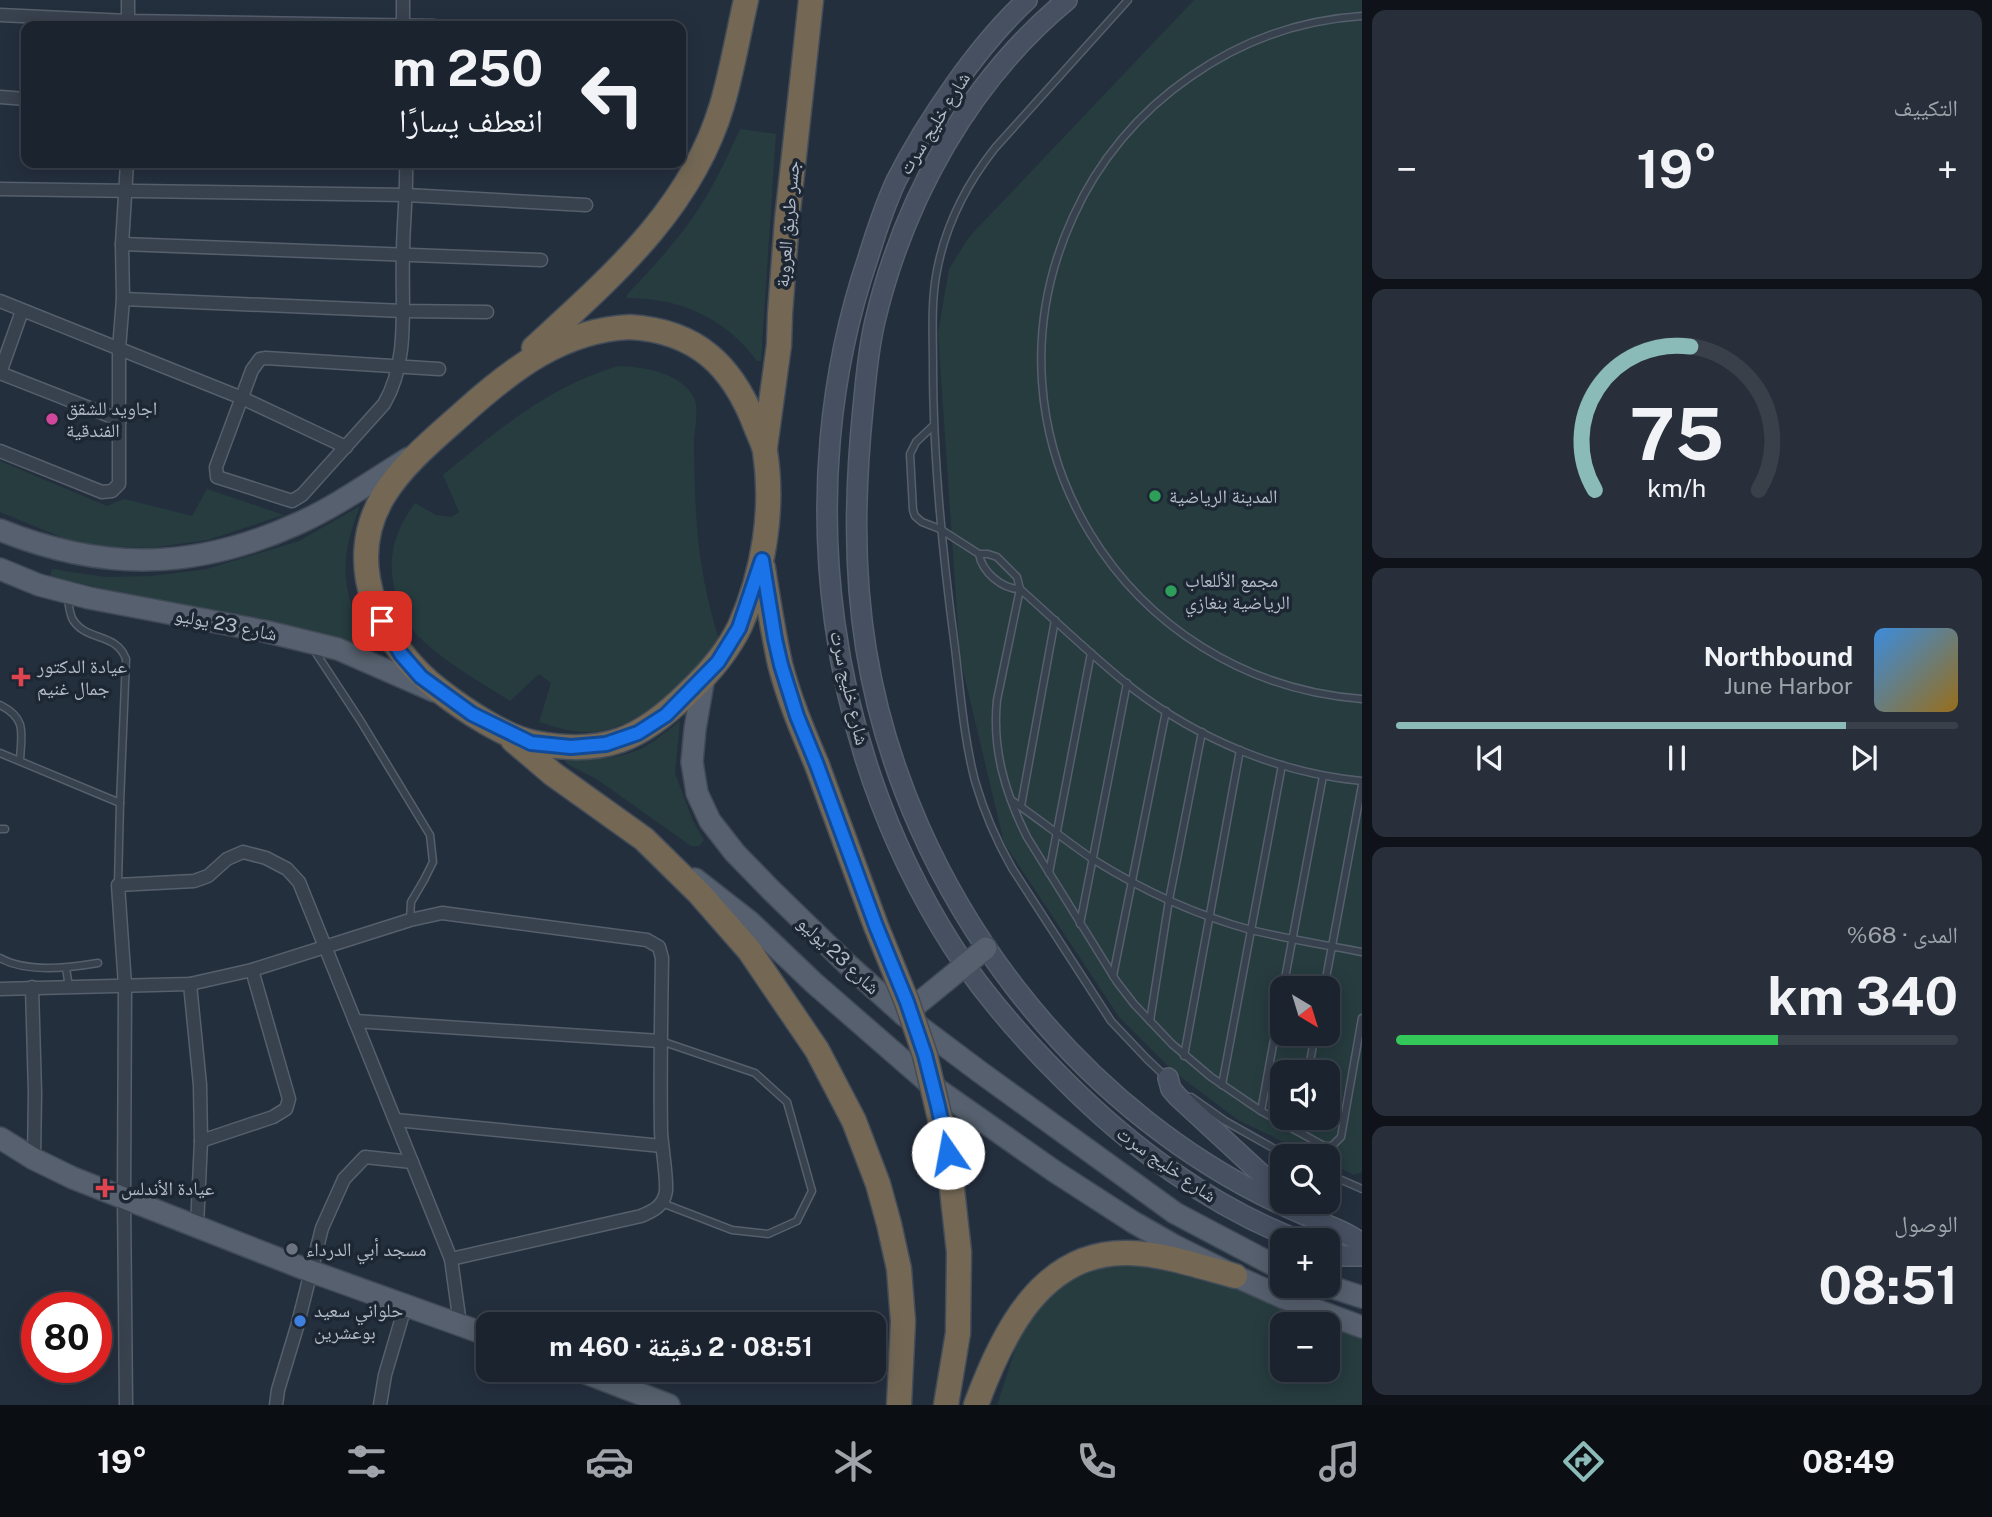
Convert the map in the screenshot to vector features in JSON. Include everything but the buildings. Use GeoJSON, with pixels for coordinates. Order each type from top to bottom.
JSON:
{"type":"FeatureCollection","features":[{"type":"Feature","properties":{"kind":"highway"},"geometry":{"type":"LineString","coordinates":[[500,380],[542,353],[582,334],[630,327],[667,332],[698,347],[725,370],[744,397],[765,448],[768,500],[762,560],[739,628],[729,646],[704,677],[666,715],[638,733],[606,744],[571,747],[531,743],[472,714],[421,677],[401,654],[374,605],[366,570],[368,538],[384,494],[419,452],[622,266],[659,224],[701,155],[722,105],[746,0]]}},
{"type":"Feature","properties":{"kind":"highway","name":"جسر طريق العروبة"},"geometry":{"type":"LineString","coordinates":[[765,448],[779,345],[787,220],[811,0]]}},
{"type":"Feature","properties":{"kind":"highway"},"geometry":{"type":"LineString","coordinates":[[762,560],[769,613],[797,716],[907,1002],[925,1055],[938,1106],[948,1153],[959,1252],[958,1333],[946,1405]]}},
{"type":"Feature","properties":{"kind":"highway"},"geometry":{"type":"LineString","coordinates":[[502,730],[553,774],[644,839],[670,863],[749,950],[817,1050],[854,1121],[878,1184],[899,1269],[903,1321],[899,1405]]}},
{"type":"Feature","properties":{"kind":"highway"},"geometry":{"type":"LineString","coordinates":[[978,1401],[1009,1332],[1031,1299],[1051,1278],[1076,1263],[1102,1255],[1128,1253],[1157,1256],[1235,1276]]}},
{"type":"Feature","properties":{"kind":"highway"},"geometry":{"type":"LineString","coordinates":[[893,1405],[900,1380]]}},
{"type":"Feature","properties":{"kind":"main road","name":"شارع خليج سرت"},"geometry":{"type":"LineString","coordinates":[[1027,0],[984,47],[923,135],[896,183],[876,233],[853,307],[834,403],[828,461],[827,538],[840,659],[853,716],[876,789],[897,841],[939,923],[993,1003],[1035,1051],[1113,1126],[1188,1182],[1230,1208],[1273,1228]]}},
{"type":"Feature","properties":{"kind":"main road","name":"شارع خليج سرت"},"geometry":{"type":"LineString","coordinates":[[1067,0],[1013,53],[957,126],[927,177],[906,223],[888,274],[874,323],[857,463],[855,533],[858,594],[866,652],[882,721],[901,781],[923,834],[946,881],[1013,987],[1094,1076],[1136,1113],[1176,1144],[1270,1199]]}},
{"type":"Feature","properties":{"kind":"main road"},"geometry":{"type":"LineString","coordinates":[[0,530],[91,558],[138,561],[180,558],[220,551],[259,540],[301,522],[419,452]]}},
{"type":"Feature","properties":{"kind":"main road","name":"شارع 23 يوليو"},"geometry":{"type":"LineString","coordinates":[[0,569],[39,585],[89,598],[264,631],[338,649],[446,696]]}},
{"type":"Feature","properties":{"kind":"main road","name":"شارع 23 يوليو"},"geometry":{"type":"LineString","coordinates":[[704,677],[692,762],[697,793],[710,821],[735,853],[846,963],[904,1015],[1175,1213],[1270,1263]]}},
{"type":"Feature","properties":{"kind":"main road","name":"شارع 23 يوليو"},"geometry":{"type":"LineString","coordinates":[[670,863],[699,881],[742,915],[814,983],[930,1084],[1054,1171],[1133,1223],[1235,1276],[1362,1327]]}},
{"type":"Feature","properties":{"kind":"main road"},"geometry":{"type":"LineString","coordinates":[[904,1015],[986,948]]}},
{"type":"Feature","properties":{"kind":"main road"},"geometry":{"type":"LineString","coordinates":[[1168,1078],[1175,1093],[1270,1183]]}},
{"type":"Feature","properties":{"kind":"main road"},"geometry":{"type":"LineString","coordinates":[[0,1138],[73,1178],[405,1307],[476,1330]]}},
{"type":"Feature","properties":{"kind":"main road","name":"شارع خليج سرت"},"geometry":{"type":"LineString","coordinates":[[1308,1214],[1362,1244]]}},
{"type":"Feature","properties":{"kind":"main road"},"geometry":{"type":"LineString","coordinates":[[1340,1255],[1362,1256]]}},
{"type":"Feature","properties":{"kind":"main road"},"geometry":{"type":"LineString","coordinates":[[1340,1290],[1362,1297]]}},
{"type":"Feature","properties":{"kind":"main road"},"geometry":{"type":"LineString","coordinates":[[609,1382],[669,1405]]}},
{"type":"Feature","properties":{"kind":"street"},"geometry":{"type":"LineString","coordinates":[[128,0],[128,21]]}},
{"type":"Feature","properties":{"kind":"street"},"geometry":{"type":"LineString","coordinates":[[402,21],[403,0]]}},
{"type":"Feature","properties":{"kind":"street"},"geometry":{"type":"LineString","coordinates":[[0,15],[85,21]]}},
{"type":"Feature","properties":{"kind":"street"},"geometry":{"type":"LineString","coordinates":[[0,97],[21,99]]}},
{"type":"Feature","properties":{"kind":"street"},"geometry":{"type":"LineString","coordinates":[[0,451],[102,492],[112,491],[119,484],[119,349],[127,168]]}},
{"type":"Feature","properties":{"kind":"street"},"geometry":{"type":"LineString","coordinates":[[405,168],[407,195],[402,254],[403,311],[399,367],[384,404],[302,495],[292,501],[221,479],[215,473],[242,398],[260,359],[266,358],[399,367],[439,369]]}},
{"type":"Feature","properties":{"kind":"street"},"geometry":{"type":"LineString","coordinates":[[0,190],[407,195],[586,205]]}},
{"type":"Feature","properties":{"kind":"street"},"geometry":{"type":"LineString","coordinates":[[122,244],[541,260]]}},
{"type":"Feature","properties":{"kind":"street"},"geometry":{"type":"LineString","coordinates":[[123,299],[487,312]]}},
{"type":"Feature","properties":{"kind":"street"},"geometry":{"type":"LineString","coordinates":[[0,301],[242,398],[346,447]]}},
{"type":"Feature","properties":{"kind":"street"},"geometry":{"type":"LineString","coordinates":[[22,311],[0,373],[120,420]]}},
{"type":"Feature","properties":{"kind":"street"},"geometry":{"type":"LineString","coordinates":[[126,1405],[125,985],[118,885],[194,881],[208,876],[226,859],[243,852],[266,858],[287,869],[299,882],[451,1259],[460,1324]]}},
{"type":"Feature","properties":{"kind":"street"},"geometry":{"type":"LineString","coordinates":[[0,989],[190,984],[253,970],[410,920],[442,913],[648,940],[659,947],[662,958],[660,1041],[662,1146],[666,1192],[662,1203],[654,1211],[641,1216],[451,1259]]}},
{"type":"Feature","properties":{"kind":"street"},"geometry":{"type":"LineString","coordinates":[[201,1142],[273,1117],[286,1109],[289,1099],[253,970]]}},
{"type":"Feature","properties":{"kind":"street"},"geometry":{"type":"LineString","coordinates":[[190,984],[200,1085],[201,1142],[197,1226]]}},
{"type":"Feature","properties":{"kind":"street"},"geometry":{"type":"LineString","coordinates":[[32,988],[34,1159]]}},
{"type":"Feature","properties":{"kind":"street"},"geometry":{"type":"LineString","coordinates":[[355,1021],[660,1041]]}},
{"type":"Feature","properties":{"kind":"street"},"geometry":{"type":"LineString","coordinates":[[396,1120],[662,1146]]}},
{"type":"Feature","properties":{"kind":"street"},"geometry":{"type":"LineString","coordinates":[[276,1405],[322,1228],[344,1179],[365,1157],[412,1162]]}},
{"type":"Feature","properties":{"kind":"street"},"geometry":{"type":"LineString","coordinates":[[380,1405],[385,1375],[405,1307]]}},
{"type":"Feature","properties":{"kind":"lane"},"geometry":{"type":"LineString","coordinates":[[1128,0],[995,148],[956,209],[940,254],[933,302],[933,426],[940,529],[975,780],[992,828],[1012,868],[1111,1021],[1133,1046],[1168,1078],[1225,1121],[1270,1146]]}},
{"type":"Feature","properties":{"kind":"lane"},"geometry":{"type":"LineString","coordinates":[[1362,16],[1298,26],[1248,43],[1191,76],[1140,118],[1106,159],[1068,228],[1049,291],[1042,356],[1045,409],[1066,485],[1076,509],[1096,543],[1136,595],[1186,638],[1220,659],[1293,688],[1362,699]]}},
{"type":"Feature","properties":{"kind":"lane"},"geometry":{"type":"LineString","coordinates":[[933,426],[916,442],[910,454],[913,510],[922,522],[940,529],[979,554],[997,557],[1017,577],[1020,589],[997,700],[996,737],[999,758],[1010,799],[1027,837],[1113,976],[1134,1004],[1184,1056],[1261,1111],[1324,1146],[1332,1146],[1339,1140],[1362,1018]]}},
{"type":"Feature","properties":{"kind":"lane"},"geometry":{"type":"LineString","coordinates":[[979,554],[982,566],[993,577],[1008,587],[1020,589],[1091,653],[1166,711],[1240,750],[1282,765],[1362,783],[1326,976]]}},
{"type":"Feature","properties":{"kind":"lane"},"geometry":{"type":"LineString","coordinates":[[67,592],[74,622],[88,633],[115,642],[123,650],[126,659],[118,885]]}},
{"type":"Feature","properties":{"kind":"lane"},"geometry":{"type":"LineString","coordinates":[[1021,806],[1055,621]]}},
{"type":"Feature","properties":{"kind":"lane"},"geometry":{"type":"LineString","coordinates":[[307,641],[360,720],[430,835],[433,862],[411,902],[410,920]]}},
{"type":"Feature","properties":{"kind":"lane"},"geometry":{"type":"LineString","coordinates":[[1049,873],[1091,653]]}},
{"type":"Feature","properties":{"kind":"lane"},"geometry":{"type":"LineString","coordinates":[[1080,924],[1127,683]]}},
{"type":"Feature","properties":{"kind":"lane"},"geometry":{"type":"LineString","coordinates":[[0,705],[14,712],[22,728],[20,761]]}},
{"type":"Feature","properties":{"kind":"lane"},"geometry":{"type":"LineString","coordinates":[[1113,976],[1166,711]]}},
{"type":"Feature","properties":{"kind":"lane"},"geometry":{"type":"LineString","coordinates":[[1150,1021],[1169,900],[1202,732]]}},
{"type":"Feature","properties":{"kind":"lane"},"geometry":{"type":"LineString","coordinates":[[1184,1056],[1240,750]]}},
{"type":"Feature","properties":{"kind":"lane"},"geometry":{"type":"LineString","coordinates":[[0,753],[120,803]]}},
{"type":"Feature","properties":{"kind":"lane"},"geometry":{"type":"LineString","coordinates":[[1222,1085],[1282,765]]}},
{"type":"Feature","properties":{"kind":"lane"},"geometry":{"type":"LineString","coordinates":[[1285,976],[1323,775]]}},
{"type":"Feature","properties":{"kind":"lane"},"geometry":{"type":"LineString","coordinates":[[1010,799],[1094,859],[1169,900],[1210,917],[1250,929],[1292,940],[1362,952]]}},
{"type":"Feature","properties":{"kind":"lane"},"geometry":{"type":"LineString","coordinates":[[0,958],[16,965],[66,968],[98,963]]}},
{"type":"Feature","properties":{"kind":"lane"},"geometry":{"type":"LineString","coordinates":[[66,968],[69,987]]}},
{"type":"Feature","properties":{"kind":"lane"},"geometry":{"type":"LineString","coordinates":[[660,1041],[755,1073],[787,1102],[812,1191],[797,1221],[768,1234],[732,1230],[662,1203]]}},
{"type":"Feature","properties":{"kind":"lane"},"geometry":{"type":"LineString","coordinates":[[1261,1111],[1273,1046]]}},
{"type":"Feature","properties":{"kind":"lane"},"geometry":{"type":"LineString","coordinates":[[1340,1179],[1362,1189]]}},
{"type":"Feature","properties":{"kind":"green space","name":"المدينة الرياضية"},"geometry":{"type":"Polygon","coordinates":[[[1194,0],[1362,0],[1362,1172],[1354,1175],[1340,1169],[1340,1144],[1288,1144],[1238,1120],[1174,1072],[1119,1017],[1004,843],[960,658],[938,333],[949,269],[969,237],[1194,0]]]}},
{"type":"Feature","properties":{"kind":"green space"},"geometry":{"type":"Polygon","coordinates":[[[740,129],[776,134],[761,361],[757,361],[731,333],[700,313],[666,302],[627,298],[684,230],[718,176],[740,129]]]}},
{"type":"Feature","properties":{"kind":"green space"},"geometry":{"type":"Polygon","coordinates":[[[618,366],[650,370],[671,377],[688,389],[694,398],[698,542],[705,585],[720,643],[678,687],[643,713],[606,730],[575,731],[539,722],[551,683],[539,674],[510,701],[450,663],[418,636],[404,617],[399,604],[392,576],[393,551],[400,527],[415,503],[436,515],[451,517],[459,512],[443,475],[463,458],[547,397],[618,366]]]}},
{"type":"Feature","properties":{"kind":"green space"},"geometry":{"type":"Polygon","coordinates":[[[0,461],[107,506],[124,499],[192,516],[207,489],[284,515],[208,540],[150,548],[80,545],[0,512],[0,461]]]}},
{"type":"Feature","properties":{"kind":"green space"},"geometry":{"type":"Polygon","coordinates":[[[360,506],[348,547],[346,581],[355,614],[372,652],[331,636],[50,577],[52,569],[106,577],[152,576],[207,569],[299,541],[360,506]]]}},
{"type":"Feature","properties":{"kind":"green space"},"geometry":{"type":"Polygon","coordinates":[[[680,721],[675,773],[693,821],[704,840],[699,846],[691,846],[598,780],[567,764],[565,760],[597,759],[639,750],[680,721]]]}},
{"type":"Feature","properties":{"kind":"green space"},"geometry":{"type":"Polygon","coordinates":[[[1112,1260],[1227,1280],[1303,1312],[1270,1312],[1270,1382],[1340,1382],[1340,1328],[1362,1337],[1362,1405],[997,1405],[1019,1337],[1060,1278],[1112,1260]]]}},
{"type":"Feature","properties":{"kind":"place","name":"اجاويد للشقق الفندقية"},"geometry":{"type":"Point","coordinates":[52,419]}},
{"type":"Feature","properties":{"kind":"place","name":"المدينة الرياضية"},"geometry":{"type":"Point","coordinates":[1155,496]}},
{"type":"Feature","properties":{"kind":"place","name":"مجمع الأللعاب الرياضية بنغازي"},"geometry":{"type":"Point","coordinates":[1171,591]}},
{"type":"Feature","properties":{"kind":"place","name":"عيادة الدكتور جمال غنيم"},"geometry":{"type":"Point","coordinates":[21,677]}},
{"type":"Feature","properties":{"kind":"place","name":"عيادة الأندلس"},"geometry":{"type":"Point","coordinates":[105,1188]}},
{"type":"Feature","properties":{"kind":"place","name":"مسجد أبي الدرداء"},"geometry":{"type":"Point","coordinates":[292,1249]}},
{"type":"Feature","properties":{"kind":"place","name":"حلواني سعيد بوعشرين"},"geometry":{"type":"Point","coordinates":[300,1321]}},
{"type":"Feature","properties":{"kind":"route"},"geometry":{"type":"LineString","coordinates":[[382,621],[401,654],[421,677],[472,714],[531,743],[589,747],[622,740],[653,725],[718,662],[739,628],[762,560],[769,613],[781,665],[797,716],[907,1002],[925,1055],[948,1153]]}}]}
